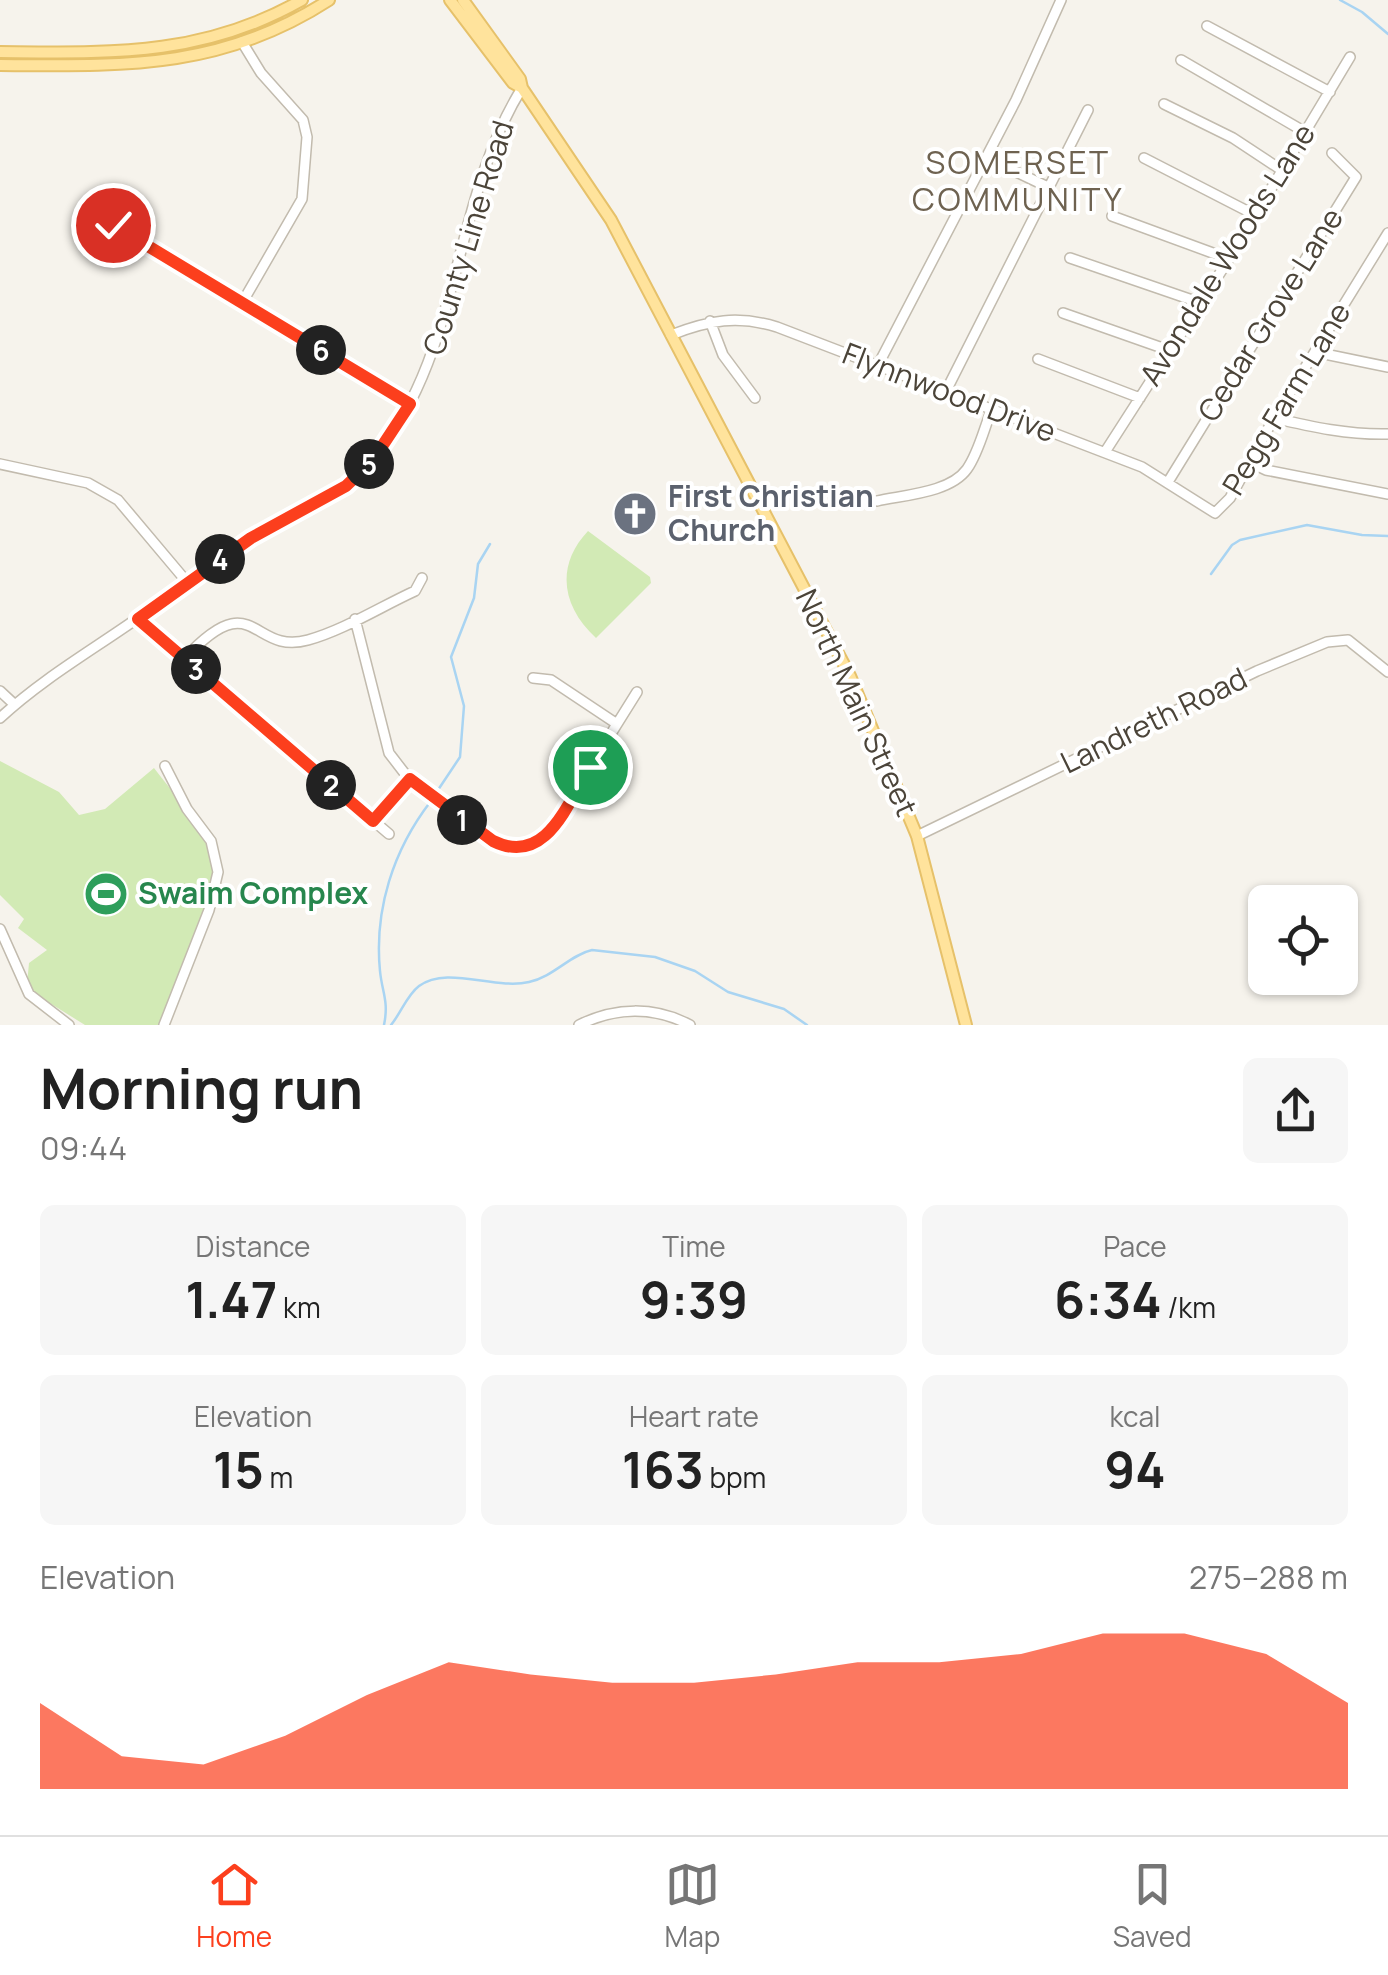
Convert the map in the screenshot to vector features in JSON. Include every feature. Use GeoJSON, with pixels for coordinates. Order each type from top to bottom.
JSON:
{"type":"FeatureCollection","features":[{"type":"Feature","properties":{"kind":"main road"},"geometry":{"type":"LineString","coordinates":[[0,52],[135,52],[188,44],[252,25],[302,0]]}},
{"type":"Feature","properties":{"kind":"main road"},"geometry":{"type":"LineString","coordinates":[[0,64],[150,64],[190,57],[282,26],[329,0]]}},
{"type":"Feature","properties":{"kind":"main road","name":"North Main Street"},"geometry":{"type":"LineString","coordinates":[[450,0],[514,83],[522,88]]}},
{"type":"Feature","properties":{"kind":"main road","name":"North Main Street"},"geometry":{"type":"LineString","coordinates":[[463,0],[520,79],[522,88],[611,220],[850,676],[917,836],[966,1025]]}},
{"type":"Feature","properties":{"kind":"main road"},"geometry":{"type":"LineString","coordinates":[[0,64],[56,59],[62,53]]}},
{"type":"Feature","properties":{"kind":"street"},"geometry":{"type":"LineString","coordinates":[[878,365],[1061,0]]}},
{"type":"Feature","properties":{"kind":"street"},"geometry":{"type":"LineString","coordinates":[[1207,26],[1330,92]]}},
{"type":"Feature","properties":{"kind":"street"},"geometry":{"type":"LineString","coordinates":[[242,42],[261,73],[303,120],[307,146],[302,199],[242,302]]}},
{"type":"Feature","properties":{"kind":"street","name":"Avondale Woods Lane"},"geometry":{"type":"LineString","coordinates":[[1105,452],[1283,172],[1350,57]]}},
{"type":"Feature","properties":{"kind":"street"},"geometry":{"type":"LineString","coordinates":[[1181,60],[1305,132]]}},
{"type":"Feature","properties":{"kind":"street","name":"County Line Road"},"geometry":{"type":"LineString","coordinates":[[0,718],[59,670],[251,538],[346,486],[373,460],[410,404],[432,356],[491,147],[522,88]]}},
{"type":"Feature","properties":{"kind":"street"},"geometry":{"type":"LineString","coordinates":[[1164,104],[1233,138],[1283,172]]}},
{"type":"Feature","properties":{"kind":"street"},"geometry":{"type":"LineString","coordinates":[[946,391],[1088,110]]}},
{"type":"Feature","properties":{"kind":"street","name":"Cedar Grove Lane"},"geometry":{"type":"LineString","coordinates":[[1168,482],[1356,178],[1332,154]]}},
{"type":"Feature","properties":{"kind":"street"},"geometry":{"type":"LineString","coordinates":[[986,156],[1050,188]]}},
{"type":"Feature","properties":{"kind":"street"},"geometry":{"type":"LineString","coordinates":[[1144,158],[1255,215]]}},
{"type":"Feature","properties":{"kind":"street"},"geometry":{"type":"LineString","coordinates":[[1112,216],[1229,259]]}},
{"type":"Feature","properties":{"kind":"street"},"geometry":{"type":"LineString","coordinates":[[113,225],[410,404]]}},
{"type":"Feature","properties":{"kind":"street","name":"Pegg Farm Lane"},"geometry":{"type":"LineString","coordinates":[[1215,513],[1230,498],[1274,418],[1388,233]]}},
{"type":"Feature","properties":{"kind":"street"},"geometry":{"type":"LineString","coordinates":[[1070,258],[1201,302]]}},
{"type":"Feature","properties":{"kind":"street"},"geometry":{"type":"LineString","coordinates":[[1064,313],[1171,351]]}},
{"type":"Feature","properties":{"kind":"street","name":"Flynnwood Drive"},"geometry":{"type":"LineString","coordinates":[[671,335],[710,321],[738,318],[762,323],[1142,466],[1215,513]]}},
{"type":"Feature","properties":{"kind":"street"},"geometry":{"type":"LineString","coordinates":[[710,321],[723,355],[755,398]]}},
{"type":"Feature","properties":{"kind":"street"},"geometry":{"type":"LineString","coordinates":[[1315,352],[1388,368]]}},
{"type":"Feature","properties":{"kind":"street"},"geometry":{"type":"LineString","coordinates":[[1038,359],[1140,398]]}},
{"type":"Feature","properties":{"kind":"street"},"geometry":{"type":"LineString","coordinates":[[877,501],[932,489],[959,478],[970,466],[992,409]]}},
{"type":"Feature","properties":{"kind":"street"},"geometry":{"type":"LineString","coordinates":[[1274,418],[1332,431],[1388,434]]}},
{"type":"Feature","properties":{"kind":"street"},"geometry":{"type":"LineString","coordinates":[[1249,462],[1266,470],[1388,494]]}},
{"type":"Feature","properties":{"kind":"street"},"geometry":{"type":"LineString","coordinates":[[0,464],[88,483],[118,500],[187,582]]}},
{"type":"Feature","properties":{"kind":"street"},"geometry":{"type":"LineString","coordinates":[[184,658],[207,634],[227,624],[248,624],[281,640],[298,642],[415,592],[422,578]]}},
{"type":"Feature","properties":{"kind":"street"},"geometry":{"type":"LineString","coordinates":[[138,619],[388,834]]}},
{"type":"Feature","properties":{"kind":"street"},"geometry":{"type":"LineString","coordinates":[[354,619],[388,752],[410,779],[508,848],[535,845],[549,833],[637,692]]}},
{"type":"Feature","properties":{"kind":"street","name":"Landreth Road"},"geometry":{"type":"LineString","coordinates":[[917,836],[1257,671],[1327,642],[1348,640],[1388,672]]}},
{"type":"Feature","properties":{"kind":"street"},"geometry":{"type":"LineString","coordinates":[[533,678],[564,686],[617,724]]}},
{"type":"Feature","properties":{"kind":"street"},"geometry":{"type":"LineString","coordinates":[[0,691],[15,704]]}},
{"type":"Feature","properties":{"kind":"street"},"geometry":{"type":"LineString","coordinates":[[164,1025],[209,910],[218,872],[211,841],[187,809],[165,766]]}},
{"type":"Feature","properties":{"kind":"street"},"geometry":{"type":"LineString","coordinates":[[373,821],[410,779]]}},
{"type":"Feature","properties":{"kind":"street"},"geometry":{"type":"LineString","coordinates":[[0,929],[28,994],[69,1025]]}},
{"type":"Feature","properties":{"kind":"street"},"geometry":{"type":"LineString","coordinates":[[579,1025],[606,1014],[635,1011],[664,1014],[690,1025]]}},
{"type":"Feature","properties":{"kind":"green space"},"geometry":{"type":"Polygon","coordinates":[[[588,531],[650,577],[651,583],[596,638],[576,613],[567,586],[571,558],[588,531]]]}},
{"type":"Feature","properties":{"kind":"green space","name":"Swaim Complex"},"geometry":{"type":"Polygon","coordinates":[[[0,761],[59,792],[79,815],[105,809],[154,768],[204,833],[214,861],[208,909],[159,1025],[85,1025],[32,992],[27,984],[29,963],[47,950],[18,928],[24,919],[0,895],[0,761]]]}},
{"type":"Feature","properties":{"kind":"waterway"},"geometry":{"type":"LineString","coordinates":[[1340,0],[1388,34]]}},
{"type":"Feature","properties":{"kind":"waterway"},"geometry":{"type":"LineString","coordinates":[[1211,574],[1240,540],[1307,525],[1388,536]]}},
{"type":"Feature","properties":{"kind":"waterway"},"geometry":{"type":"LineString","coordinates":[[436,793],[460,757],[464,706],[451,657],[474,598],[478,564],[490,544]]}},
{"type":"Feature","properties":{"kind":"waterway"},"geometry":{"type":"LineString","coordinates":[[384,1025],[379,948],[383,903],[406,840],[431,801]]}},
{"type":"Feature","properties":{"kind":"waterway"},"geometry":{"type":"LineString","coordinates":[[391,1025],[415,990],[430,980],[529,982],[592,950],[655,957],[695,971],[728,992],[784,1009],[807,1025]]}},
{"type":"Feature","properties":{"kind":"place","name":"First Christian Church"},"geometry":{"type":"Point","coordinates":[635,514]}},
{"type":"Feature","properties":{"kind":"place","name":"Swaim Complex"},"geometry":{"type":"Point","coordinates":[106,894]}},
{"type":"Feature","properties":{"kind":"district","name":"SOMERSET COMMUNITY"},"geometry":{"type":"Point","coordinates":[1018,182]}},
{"type":"Feature","properties":{"kind":"route"},"geometry":{"type":"LineString","coordinates":[[113,225],[410,404],[373,460],[346,486],[251,538],[138,619],[373,821],[410,779],[472,828],[508,848],[523,849],[549,833],[590,767]]}}]}
